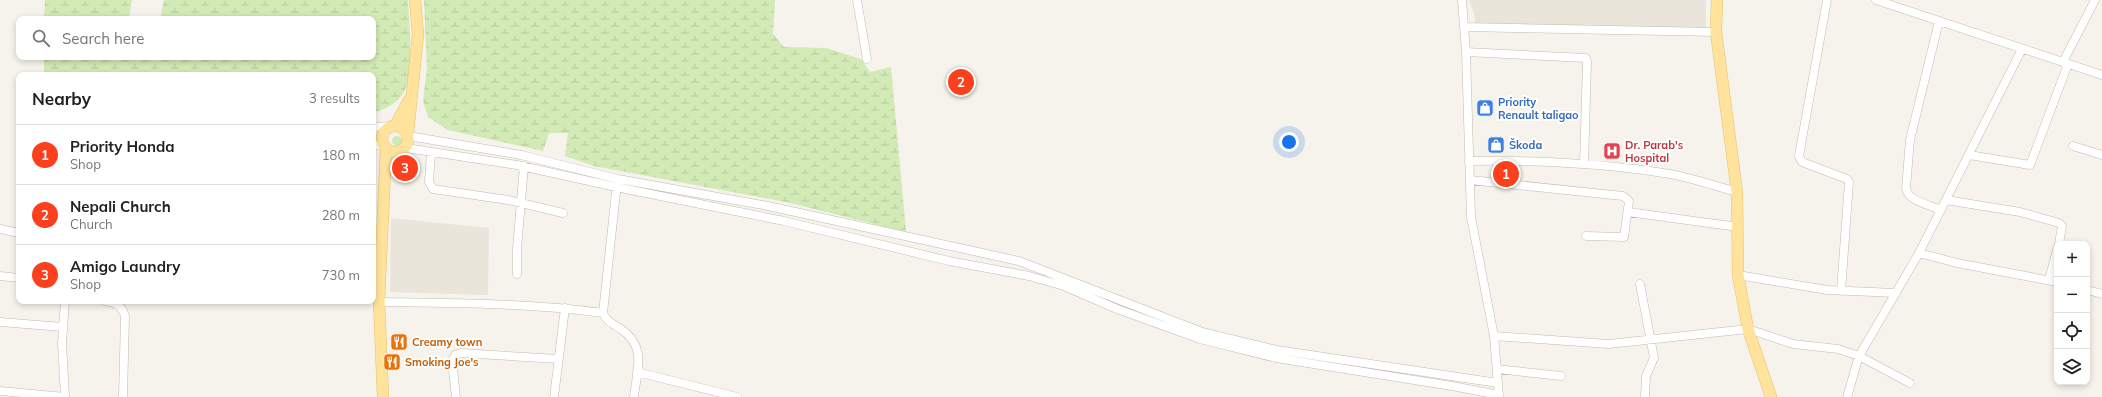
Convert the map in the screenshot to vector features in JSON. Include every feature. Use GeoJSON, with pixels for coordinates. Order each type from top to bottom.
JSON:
{"type":"FeatureCollection","features":[{"type":"Feature","properties":{"kind":"main road"},"geometry":{"type":"LineString","coordinates":[[386,171],[402,150],[408,134],[418,34],[415,0]]}},
{"type":"Feature","properties":{"kind":"main road"},"geometry":{"type":"LineString","coordinates":[[1717,0],[1716,32],[1737,192],[1738,275],[1748,329],[1771,397]]}},
{"type":"Feature","properties":{"kind":"main road"},"geometry":{"type":"LineString","coordinates":[[383,397],[379,302],[386,171],[385,148],[382,140],[383,134],[393,126],[412,92]]}},
{"type":"Feature","properties":{"kind":"main road"},"geometry":{"type":"LineString","coordinates":[[393,126],[408,134]]}},
{"type":"Feature","properties":{"kind":"main road"},"geometry":{"type":"LineString","coordinates":[[385,148],[391,152],[402,150]]}},
{"type":"Feature","properties":{"kind":"street"},"geometry":{"type":"LineString","coordinates":[[857,0],[868,59]]}},
{"type":"Feature","properties":{"kind":"street"},"geometry":{"type":"LineString","coordinates":[[402,150],[432,152],[524,166],[616,187],[784,221],[948,261],[1028,276],[1064,286],[1117,309],[1200,339],[1276,358],[1452,386],[1499,396],[1494,336],[1471,217],[1465,27],[1462,0]]}},
{"type":"Feature","properties":{"kind":"street"},"geometry":{"type":"LineString","coordinates":[[1827,0],[1799,156],[1802,162],[1847,179],[1849,182],[1841,291]]}},
{"type":"Feature","properties":{"kind":"street"},"geometry":{"type":"LineString","coordinates":[[1876,0],[2102,75]]}},
{"type":"Feature","properties":{"kind":"street"},"geometry":{"type":"LineString","coordinates":[[1969,155],[2030,165],[2065,63],[2095,0]]}},
{"type":"Feature","properties":{"kind":"street"},"geometry":{"type":"LineString","coordinates":[[1939,21],[1912,133],[1906,192],[1911,197],[1941,210]]}},
{"type":"Feature","properties":{"kind":"street"},"geometry":{"type":"LineString","coordinates":[[1465,27],[1716,32]]}},
{"type":"Feature","properties":{"kind":"street"},"geometry":{"type":"LineString","coordinates":[[1847,397],[1860,356],[1920,254],[2022,49]]}},
{"type":"Feature","properties":{"kind":"street"},"geometry":{"type":"LineString","coordinates":[[1466,52],[1586,58],[1588,62],[1584,164]]}},
{"type":"Feature","properties":{"kind":"street"},"geometry":{"type":"LineString","coordinates":[[376,127],[393,126]]}},
{"type":"Feature","properties":{"kind":"street"},"geometry":{"type":"LineString","coordinates":[[408,134],[521,155],[618,179],[768,206],[1019,261],[1202,332],[1277,350],[1498,383]]}},
{"type":"Feature","properties":{"kind":"street"},"geometry":{"type":"LineString","coordinates":[[376,145],[385,148]]}},
{"type":"Feature","properties":{"kind":"street"},"geometry":{"type":"LineString","coordinates":[[2073,146],[2102,155]]}},
{"type":"Feature","properties":{"kind":"street"},"geometry":{"type":"LineString","coordinates":[[432,152],[429,182],[433,189],[520,202],[562,213]]}},
{"type":"Feature","properties":{"kind":"street"},"geometry":{"type":"LineString","coordinates":[[1469,161],[1524,160],[1584,164],[1670,174],[1737,192]]}},
{"type":"Feature","properties":{"kind":"street"},"geometry":{"type":"LineString","coordinates":[[517,274],[520,202],[524,166]]}},
{"type":"Feature","properties":{"kind":"street"},"geometry":{"type":"LineString","coordinates":[[618,179],[603,313],[605,319],[632,337],[637,345],[637,372],[634,397]]}},
{"type":"Feature","properties":{"kind":"street"},"geometry":{"type":"LineString","coordinates":[[1470,180],[1623,196],[1629,201],[1624,237],[1586,236]]}},
{"type":"Feature","properties":{"kind":"street"},"geometry":{"type":"LineString","coordinates":[[1946,200],[2020,212],[2059,223],[2062,226],[2060,241]]}},
{"type":"Feature","properties":{"kind":"street"},"geometry":{"type":"LineString","coordinates":[[1628,212],[1738,227]]}},
{"type":"Feature","properties":{"kind":"street"},"geometry":{"type":"LineString","coordinates":[[0,229],[16,232]]}},
{"type":"Feature","properties":{"kind":"street"},"geometry":{"type":"LineString","coordinates":[[1920,254],[1957,263],[2053,281]]}},
{"type":"Feature","properties":{"kind":"street"},"geometry":{"type":"LineString","coordinates":[[1738,275],[1841,291],[1896,293]]}},
{"type":"Feature","properties":{"kind":"street"},"geometry":{"type":"LineString","coordinates":[[0,276],[16,278]]}},
{"type":"Feature","properties":{"kind":"street"},"geometry":{"type":"LineString","coordinates":[[1640,284],[1649,339],[1654,358],[1646,376],[1645,397]]}},
{"type":"Feature","properties":{"kind":"street"},"geometry":{"type":"LineString","coordinates":[[2090,291],[2102,294]]}},
{"type":"Feature","properties":{"kind":"street"},"geometry":{"type":"LineString","coordinates":[[379,302],[509,304],[565,308],[603,313]]}},
{"type":"Feature","properties":{"kind":"street"},"geometry":{"type":"LineString","coordinates":[[0,391],[65,397],[62,343],[65,304]]}},
{"type":"Feature","properties":{"kind":"street"},"geometry":{"type":"LineString","coordinates":[[117,304],[122,308],[126,316],[123,397]]}},
{"type":"Feature","properties":{"kind":"street"},"geometry":{"type":"LineString","coordinates":[[554,397],[565,308]]}},
{"type":"Feature","properties":{"kind":"street"},"geometry":{"type":"LineString","coordinates":[[0,322],[63,327]]}},
{"type":"Feature","properties":{"kind":"street"},"geometry":{"type":"LineString","coordinates":[[1494,336],[1609,344],[1748,329],[1793,344],[1838,349],[1860,356],[1910,383]]}},
{"type":"Feature","properties":{"kind":"street"},"geometry":{"type":"LineString","coordinates":[[456,397],[452,361],[454,356],[461,353],[558,359]]}},
{"type":"Feature","properties":{"kind":"street"},"geometry":{"type":"LineString","coordinates":[[1497,369],[1561,376]]}},
{"type":"Feature","properties":{"kind":"street"},"geometry":{"type":"LineString","coordinates":[[637,372],[737,397]]}},
{"type":"Feature","properties":{"kind":"shaded area"},"geometry":{"type":"Polygon","coordinates":[[[1469,0],[1706,0],[1706,29],[1475,24],[1475,16],[1469,0]]]}},
{"type":"Feature","properties":{"kind":"shaded area"},"geometry":{"type":"Polygon","coordinates":[[[391,218],[489,228],[488,295],[390,292],[391,218]]]}},
{"type":"Feature","properties":{"kind":"green space"},"geometry":{"type":"Polygon","coordinates":[[[45,0],[132,0],[129,16],[44,16],[45,0]]]}},
{"type":"Feature","properties":{"kind":"green space"},"geometry":{"type":"Polygon","coordinates":[[[164,0],[408,0],[410,66],[406,87],[401,97],[397,101],[388,107],[376,111],[376,72],[44,72],[44,60],[376,60],[376,16],[161,16],[164,0]]]}},
{"type":"Feature","properties":{"kind":"green space"},"geometry":{"type":"Polygon","coordinates":[[[424,0],[775,0],[773,34],[784,47],[826,48],[861,59],[870,72],[891,67],[906,232],[786,202],[594,166],[565,156],[568,133],[549,133],[543,151],[448,130],[428,117],[423,101],[427,69],[424,0]]]}},
{"type":"Feature","properties":{"kind":"green space"},"geometry":{"type":"Polygon","coordinates":[[[395,136],[399,136],[402,141],[399,146],[395,146],[392,143],[392,139],[395,136]]]}},
{"type":"Feature","properties":{"kind":"place","name":"Nepali Church"},"geometry":{"type":"Point","coordinates":[961,82]}},
{"type":"Feature","properties":{"kind":"place","name":"Priority Renault taligao"},"geometry":{"type":"Point","coordinates":[1485,108]}},
{"type":"Feature","properties":{"kind":"place","name":"Škoda"},"geometry":{"type":"Point","coordinates":[1496,145]}},
{"type":"Feature","properties":{"kind":"place","name":"Dr. Parab's Hospital"},"geometry":{"type":"Point","coordinates":[1612,151]}},
{"type":"Feature","properties":{"kind":"place","name":"Amigo Laundry"},"geometry":{"type":"Point","coordinates":[405,168]}},
{"type":"Feature","properties":{"kind":"place","name":"Priority Honda"},"geometry":{"type":"Point","coordinates":[1506,174]}},
{"type":"Feature","properties":{"kind":"place","name":"Creamy town"},"geometry":{"type":"Point","coordinates":[399,342]}},
{"type":"Feature","properties":{"kind":"place","name":"Smoking Joe's"},"geometry":{"type":"Point","coordinates":[392,362]}}]}
